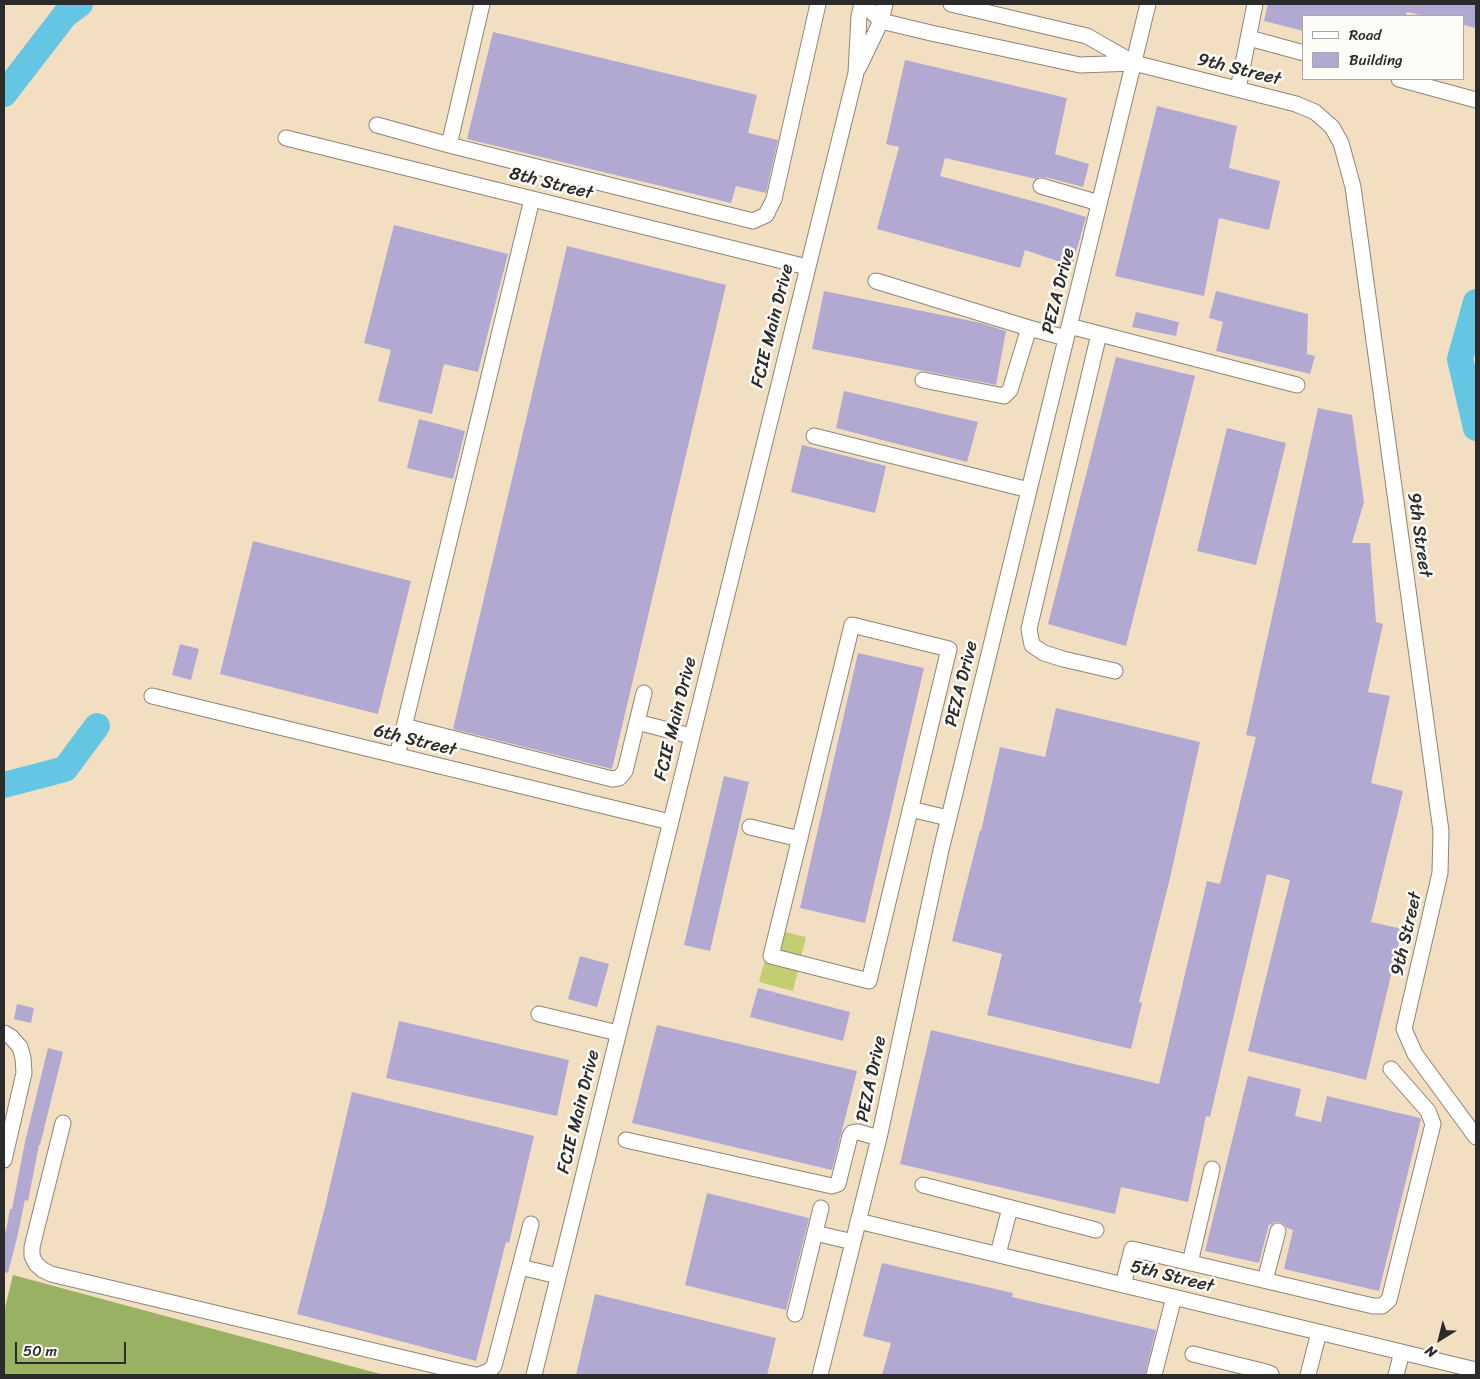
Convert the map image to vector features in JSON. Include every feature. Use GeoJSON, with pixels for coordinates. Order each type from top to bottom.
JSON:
{"type":"FeatureCollection","features":[{"type":"Feature","properties":{"kind":"street"},"geometry":{"type":"LineString","coordinates":[[449,145],[482,4]]}},
{"type":"Feature","properties":{"kind":"street"},"geometry":{"type":"LineString","coordinates":[[377,125],[449,145],[753,221],[766,215],[774,199],[818,4]]}},
{"type":"Feature","properties":{"kind":"street"},"geometry":{"type":"LineString","coordinates":[[863,4],[881,21]]}},
{"type":"Feature","properties":{"kind":"street","name":"FCIE Main Drive"},"geometry":{"type":"LineString","coordinates":[[534,1375],[856,72],[859,16],[863,4]]}},
{"type":"Feature","properties":{"kind":"street","name":"FCIE Main Drive"},"geometry":{"type":"LineString","coordinates":[[856,72],[881,21],[885,4]]}},
{"type":"Feature","properties":{"kind":"street","name":"9th Street"},"geometry":{"type":"LineString","coordinates":[[951,4],[1087,36],[1134,63],[1296,104],[1315,112],[1332,127],[1341,143],[1353,187],[1441,831],[1440,873],[1404,1029],[1415,1054],[1476,1137]]}},
{"type":"Feature","properties":{"kind":"street","name":"PEZA Drive"},"geometry":{"type":"LineString","coordinates":[[820,1375],[878,1138],[948,818],[1148,4]]}},
{"type":"Feature","properties":{"kind":"street"},"geometry":{"type":"LineString","coordinates":[[1238,89],[1255,4]]}},
{"type":"Feature","properties":{"kind":"street","name":"9th Street"},"geometry":{"type":"LineString","coordinates":[[881,21],[1080,65],[1134,63]]}},
{"type":"Feature","properties":{"kind":"street"},"geometry":{"type":"LineString","coordinates":[[1248,38],[1302,52]]}},
{"type":"Feature","properties":{"kind":"street"},"geometry":{"type":"LineString","coordinates":[[1403,80],[1476,100]]}},
{"type":"Feature","properties":{"kind":"street","name":"8th Street"},"geometry":{"type":"LineString","coordinates":[[286,138],[807,267]]}},
{"type":"Feature","properties":{"kind":"street"},"geometry":{"type":"LineString","coordinates":[[1041,186],[1099,203]]}},
{"type":"Feature","properties":{"kind":"street"},"geometry":{"type":"LineString","coordinates":[[397,756],[532,199]]}},
{"type":"Feature","properties":{"kind":"street"},"geometry":{"type":"LineString","coordinates":[[876,281],[1029,328],[1099,334],[1297,385]]}},
{"type":"Feature","properties":{"kind":"street"},"geometry":{"type":"LineString","coordinates":[[923,380],[1004,396],[1010,390],[1029,328]]}},
{"type":"Feature","properties":{"kind":"street"},"geometry":{"type":"LineString","coordinates":[[1099,334],[1029,629],[1032,645],[1044,653],[1115,671]]}},
{"type":"Feature","properties":{"kind":"street"},"geometry":{"type":"LineString","coordinates":[[814,436],[1029,490]]}},
{"type":"Feature","properties":{"kind":"street"},"geometry":{"type":"LineString","coordinates":[[852,625],[949,649],[910,809],[869,980],[771,956],[852,625]]}},
{"type":"Feature","properties":{"kind":"street"},"geometry":{"type":"LineString","coordinates":[[404,726],[612,779],[619,778],[625,771],[644,693]]}},
{"type":"Feature","properties":{"kind":"street","name":"6th Street"},"geometry":{"type":"LineString","coordinates":[[152,696],[670,822]]}},
{"type":"Feature","properties":{"kind":"street"},"geometry":{"type":"LineString","coordinates":[[637,722],[691,736]]}},
{"type":"Feature","properties":{"kind":"street"},"geometry":{"type":"LineString","coordinates":[[910,809],[948,818]]}},
{"type":"Feature","properties":{"kind":"street"},"geometry":{"type":"LineString","coordinates":[[750,827],[800,839]]}},
{"type":"Feature","properties":{"kind":"street"},"geometry":{"type":"LineString","coordinates":[[539,1014],[618,1033]]}},
{"type":"Feature","properties":{"kind":"street"},"geometry":{"type":"LineString","coordinates":[[4,1033],[11,1037],[20,1047],[24,1073],[4,1160]]}},
{"type":"Feature","properties":{"kind":"street"},"geometry":{"type":"LineString","coordinates":[[1123,1285],[1132,1249],[1374,1306],[1382,1306],[1389,1300],[1433,1124],[1428,1111],[1391,1069]]}},
{"type":"Feature","properties":{"kind":"street"},"geometry":{"type":"LineString","coordinates":[[63,1123],[32,1247],[32,1256],[42,1270],[60,1277],[475,1375]]}},
{"type":"Feature","properties":{"kind":"street"},"geometry":{"type":"LineString","coordinates":[[626,1140],[832,1186],[838,1184],[852,1133],[858,1132],[878,1138]]}},
{"type":"Feature","properties":{"kind":"street"},"geometry":{"type":"LineString","coordinates":[[1190,1263],[1212,1169]]}},
{"type":"Feature","properties":{"kind":"street"},"geometry":{"type":"LineString","coordinates":[[923,1185],[1096,1230]]}},
{"type":"Feature","properties":{"kind":"street"},"geometry":{"type":"LineString","coordinates":[[795,1314],[821,1208]]}},
{"type":"Feature","properties":{"kind":"street"},"geometry":{"type":"LineString","coordinates":[[998,1254],[1010,1208]]}},
{"type":"Feature","properties":{"kind":"street","name":"5th Street"},"geometry":{"type":"LineString","coordinates":[[858,1221],[1476,1370]]}},
{"type":"Feature","properties":{"kind":"street"},"geometry":{"type":"LineString","coordinates":[[479,1375],[489,1371],[494,1366],[531,1224]]}},
{"type":"Feature","properties":{"kind":"street"},"geometry":{"type":"LineString","coordinates":[[1265,1280],[1278,1231]]}},
{"type":"Feature","properties":{"kind":"street"},"geometry":{"type":"LineString","coordinates":[[815,1232],[853,1242]]}},
{"type":"Feature","properties":{"kind":"street"},"geometry":{"type":"LineString","coordinates":[[520,1267],[558,1276]]}},
{"type":"Feature","properties":{"kind":"street"},"geometry":{"type":"LineString","coordinates":[[1154,1375],[1174,1297]]}},
{"type":"Feature","properties":{"kind":"street"},"geometry":{"type":"LineString","coordinates":[[1308,1375],[1319,1332]]}},
{"type":"Feature","properties":{"kind":"street"},"geometry":{"type":"LineString","coordinates":[[1396,1375],[1402,1352]]}},
{"type":"Feature","properties":{"kind":"street"},"geometry":{"type":"LineString","coordinates":[[1193,1354],[1266,1372],[1270,1375]]}},
{"type":"Feature","properties":{"kind":"green space"},"geometry":{"type":"Polygon","coordinates":[[[773,929],[806,937],[793,991],[759,982],[773,929]]]}},
{"type":"Feature","properties":{"kind":"green space"},"geometry":{"type":"Polygon","coordinates":[[[13,1275],[384,1375],[4,1375],[4,1312],[13,1275]]]}},
{"type":"Feature","properties":{"kind":"building"},"geometry":{"type":"Polygon","coordinates":[[[1268,4],[1476,4],[1476,28],[1465,25],[1465,15],[1420,15],[1407,12],[1406,15],[1302,15],[1302,30],[1264,21],[1268,4]]]}},
{"type":"Feature","properties":{"kind":"building"},"geometry":{"type":"Polygon","coordinates":[[[493,32],[757,95],[748,133],[778,140],[766,193],[736,186],[731,203],[467,139],[493,32]]]}},
{"type":"Feature","properties":{"kind":"building"},"geometry":{"type":"Polygon","coordinates":[[[905,60],[1067,98],[1055,154],[1089,164],[1083,187],[1049,178],[1039,177],[1036,179],[945,158],[940,176],[1086,217],[1072,266],[1025,250],[1020,268],[877,229],[899,147],[886,144],[905,60]]]}},
{"type":"Feature","properties":{"kind":"building"},"geometry":{"type":"Polygon","coordinates":[[[1157,106],[1237,126],[1229,168],[1280,181],[1269,230],[1219,218],[1204,296],[1115,276],[1157,106]]]}},
{"type":"Feature","properties":{"kind":"building"},"geometry":{"type":"Polygon","coordinates":[[[394,225],[508,254],[478,372],[444,364],[432,414],[378,401],[391,350],[364,343],[394,225]]]}},
{"type":"Feature","properties":{"kind":"building"},"geometry":{"type":"Polygon","coordinates":[[[567,246],[726,285],[612,769],[453,729],[567,246]]]}},
{"type":"Feature","properties":{"kind":"building"},"geometry":{"type":"Polygon","coordinates":[[[824,291],[981,323],[1006,331],[996,385],[812,349],[824,291]]]}},
{"type":"Feature","properties":{"kind":"building"},"geometry":{"type":"Polygon","coordinates":[[[1216,291],[1308,314],[1307,354],[1315,356],[1310,374],[1216,351],[1223,322],[1209,318],[1216,291]]]}},
{"type":"Feature","properties":{"kind":"building"},"geometry":{"type":"Polygon","coordinates":[[[1136,312],[1179,322],[1176,336],[1132,327],[1136,312]]]}},
{"type":"Feature","properties":{"kind":"building"},"geometry":{"type":"Polygon","coordinates":[[[1116,357],[1195,376],[1126,646],[1048,624],[1116,357]]]}},
{"type":"Feature","properties":{"kind":"building"},"geometry":{"type":"Polygon","coordinates":[[[844,391],[978,422],[967,462],[836,428],[844,391]]]}},
{"type":"Feature","properties":{"kind":"building"},"geometry":{"type":"Polygon","coordinates":[[[1318,408],[1352,415],[1364,502],[1352,543],[1370,543],[1376,622],[1383,624],[1368,692],[1390,696],[1371,783],[1403,791],[1371,922],[1402,929],[1366,1080],[1248,1051],[1290,880],[1267,874],[1210,1117],[1206,1116],[1188,1202],[1121,1187],[1115,1214],[900,1164],[931,1030],[1159,1084],[1207,881],[1220,884],[1256,737],[1246,735],[1318,408]]]}},
{"type":"Feature","properties":{"kind":"building"},"geometry":{"type":"Polygon","coordinates":[[[419,419],[465,431],[453,479],[407,468],[419,419]]]}},
{"type":"Feature","properties":{"kind":"building"},"geometry":{"type":"Polygon","coordinates":[[[1227,428],[1286,443],[1256,565],[1197,551],[1227,428]]]}},
{"type":"Feature","properties":{"kind":"building"},"geometry":{"type":"Polygon","coordinates":[[[802,445],[886,466],[875,513],[791,492],[802,445]]]}},
{"type":"Feature","properties":{"kind":"building"},"geometry":{"type":"Polygon","coordinates":[[[253,541],[411,581],[378,714],[220,674],[253,541]]]}},
{"type":"Feature","properties":{"kind":"building"},"geometry":{"type":"Polygon","coordinates":[[[180,644],[199,649],[191,680],[172,675],[180,644]]]}},
{"type":"Feature","properties":{"kind":"building"},"geometry":{"type":"Polygon","coordinates":[[[858,653],[924,668],[865,923],[800,908],[858,653]]]}},
{"type":"Feature","properties":{"kind":"building"},"geometry":{"type":"Polygon","coordinates":[[[1056,708],[1200,742],[1170,878],[1139,1002],[1142,1003],[1131,1049],[987,1015],[1002,954],[952,941],[981,831],[1000,747],[1045,757],[1056,708]]]}},
{"type":"Feature","properties":{"kind":"building"},"geometry":{"type":"Polygon","coordinates":[[[724,776],[749,782],[710,951],[684,945],[724,776]]]}},
{"type":"Feature","properties":{"kind":"building"},"geometry":{"type":"Polygon","coordinates":[[[580,956],[609,964],[597,1007],[568,999],[580,956]]]}},
{"type":"Feature","properties":{"kind":"building"},"geometry":{"type":"Polygon","coordinates":[[[758,988],[850,1012],[843,1041],[750,1017],[758,988]]]}},
{"type":"Feature","properties":{"kind":"building"},"geometry":{"type":"Polygon","coordinates":[[[17,1004],[34,1008],[31,1023],[14,1019],[17,1004]]]}},
{"type":"Feature","properties":{"kind":"building"},"geometry":{"type":"Polygon","coordinates":[[[399,1021],[569,1060],[557,1116],[386,1078],[399,1021]]]}},
{"type":"Feature","properties":{"kind":"building"},"geometry":{"type":"Polygon","coordinates":[[[657,1025],[857,1071],[832,1170],[632,1123],[657,1025]]]}},
{"type":"Feature","properties":{"kind":"building"},"geometry":{"type":"Polygon","coordinates":[[[48,1048],[63,1052],[39,1145],[28,1201],[25,1200],[8,1273],[4,1272],[4,1230],[6,1231],[10,1209],[12,1209],[25,1142],[48,1048]]]}},
{"type":"Feature","properties":{"kind":"building"},"geometry":{"type":"Polygon","coordinates":[[[1248,1076],[1301,1089],[1295,1116],[1321,1122],[1327,1096],[1421,1119],[1379,1291],[1284,1269],[1293,1230],[1280,1222],[1269,1224],[1259,1263],[1205,1251],[1248,1076]]]}},
{"type":"Feature","properties":{"kind":"building"},"geometry":{"type":"Polygon","coordinates":[[[352,1092],[534,1136],[509,1243],[506,1242],[476,1361],[297,1314],[352,1092]]]}},
{"type":"Feature","properties":{"kind":"building"},"geometry":{"type":"Polygon","coordinates":[[[707,1193],[809,1218],[786,1310],[685,1285],[707,1193]]]}},
{"type":"Feature","properties":{"kind":"building"},"geometry":{"type":"Polygon","coordinates":[[[882,1263],[1013,1293],[1012,1297],[1156,1330],[1145,1375],[882,1375],[891,1343],[863,1336],[882,1263]]]}},
{"type":"Feature","properties":{"kind":"building"},"geometry":{"type":"Polygon","coordinates":[[[595,1294],[776,1338],[767,1375],[576,1375],[595,1294]]]}},
{"type":"Feature","properties":{"kind":"waterway"},"geometry":{"type":"LineString","coordinates":[[4,94],[65,15],[80,4]]}},
{"type":"Feature","properties":{"kind":"waterway"},"geometry":{"type":"LineString","coordinates":[[1476,302],[1460,359],[1476,428]]}},
{"type":"Feature","properties":{"kind":"waterway"},"geometry":{"type":"LineString","coordinates":[[4,785],[65,769],[97,726]]}}]}
